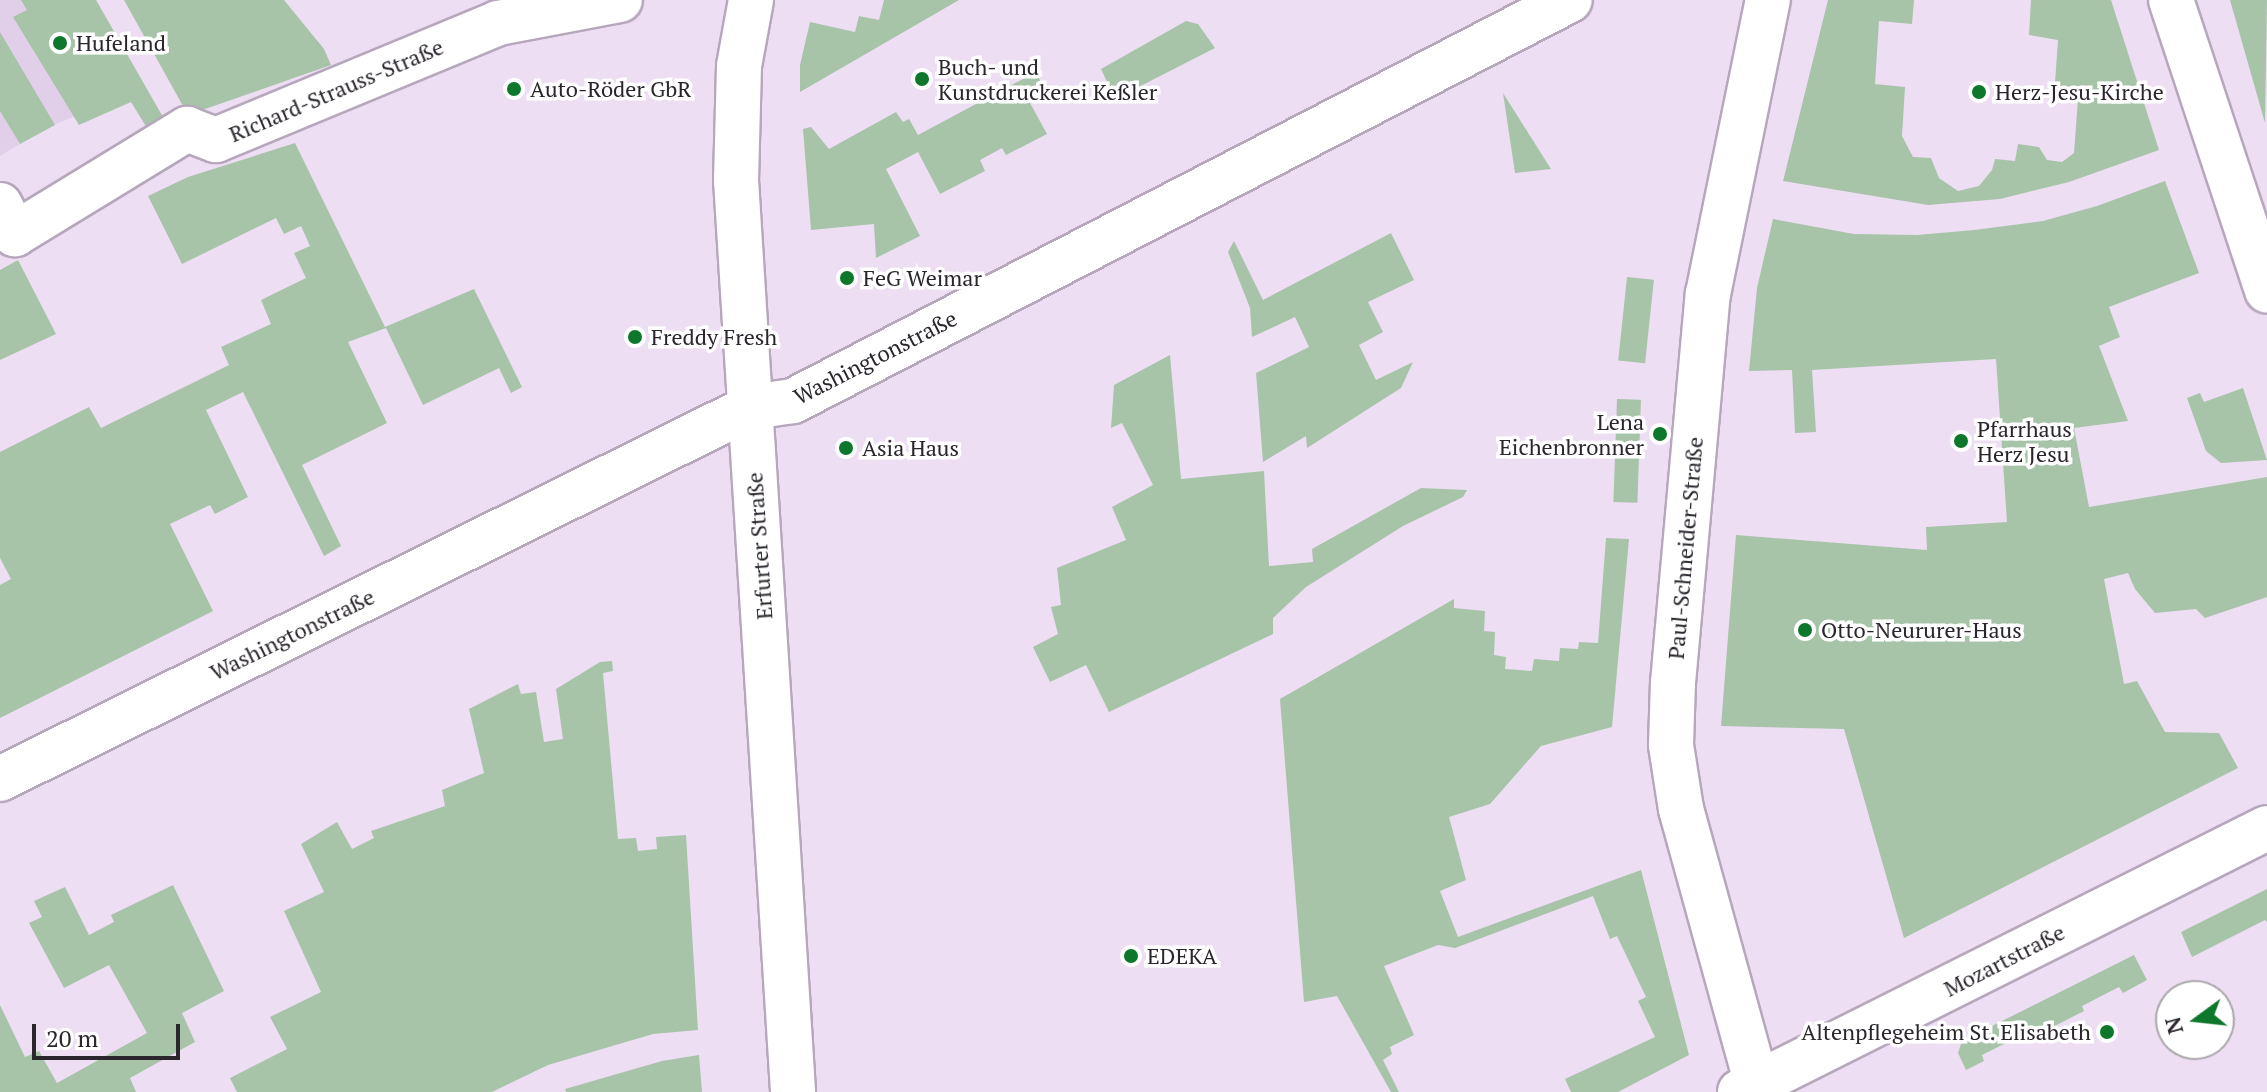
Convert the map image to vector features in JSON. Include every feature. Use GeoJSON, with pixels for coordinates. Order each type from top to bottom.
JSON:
{"type":"FeatureCollection","features":[{"type":"Feature","properties":{"kind":"street","name":"Richard-Strauss-Straße"},"geometry":{"type":"LineString","coordinates":[[0,205],[15,234],[187,129],[216,140],[498,23],[620,0]]}},
{"type":"Feature","properties":{"kind":"street","name":"Erfurter Straße"},"geometry":{"type":"LineString","coordinates":[[751,0],[739,66],[736,180],[793,1092]]}},
{"type":"Feature","properties":{"kind":"street","name":"Washingtonstraße"},"geometry":{"type":"LineString","coordinates":[[0,779],[751,407],[793,401],[1570,0]]}},
{"type":"Feature","properties":{"kind":"street","name":"Paul-Schneider-Straße"},"geometry":{"type":"LineString","coordinates":[[1752,1089],[1681,809],[1671,745],[1673,683],[1708,294],[1768,0]]}},
{"type":"Feature","properties":{"kind":"street"},"geometry":{"type":"LineString","coordinates":[[2171,0],[2267,291]]}},
{"type":"Feature","properties":{"kind":"street","name":"Mozartstraße"},"geometry":{"type":"LineString","coordinates":[[1752,1089],[2267,828]]}},
{"type":"Feature","properties":{"kind":"shaded area","name":"Hufeland"},"geometry":{"type":"Polygon","coordinates":[[[0,0],[96,0],[144,86],[47,128],[0,156],[0,0]]]}},
{"type":"Feature","properties":{"kind":"green space"},"geometry":{"type":"Polygon","coordinates":[[[21,0],[96,0],[167,124],[150,133],[131,102],[79,125],[13,17],[27,10],[21,0]]]}},
{"type":"Feature","properties":{"kind":"green space"},"geometry":{"type":"Polygon","coordinates":[[[124,0],[284,0],[324,49],[331,65],[188,115],[124,0]]]}},
{"type":"Feature","properties":{"kind":"green space"},"geometry":{"type":"Polygon","coordinates":[[[884,0],[959,0],[800,92],[800,65],[810,22],[855,32],[859,16],[879,20],[884,0]]]}},
{"type":"Feature","properties":{"kind":"green space"},"geometry":{"type":"Polygon","coordinates":[[[1828,0],[1914,0],[1912,24],[1879,21],[1875,84],[1905,87],[1902,136],[1913,157],[1931,158],[1939,178],[1958,191],[1979,186],[1992,170],[1995,159],[2015,161],[2018,144],[2039,147],[2047,160],[2062,162],[2074,153],[2078,99],[2054,97],[2058,40],[2029,35],[2031,0],[2111,0],[2159,150],[2069,182],[2000,199],[1928,205],[1783,181],[1828,0]]]}},
{"type":"Feature","properties":{"kind":"green space"},"geometry":{"type":"Polygon","coordinates":[[[2230,0],[2267,0],[2265,123],[2230,0]]]}},
{"type":"Feature","properties":{"kind":"green space"},"geometry":{"type":"Polygon","coordinates":[[[1186,21],[1198,24],[1215,48],[1115,99],[1101,69],[1186,21]]]}},
{"type":"Feature","properties":{"kind":"green space"},"geometry":{"type":"Polygon","coordinates":[[[0,32],[55,125],[20,144],[0,111],[0,32]]]}},
{"type":"Feature","properties":{"kind":"green space"},"geometry":{"type":"Polygon","coordinates":[[[1036,72],[1045,91],[1029,101],[1047,134],[1006,155],[1002,148],[980,160],[985,171],[940,194],[918,152],[886,169],[920,236],[876,258],[874,224],[811,230],[803,129],[811,127],[829,149],[896,112],[903,122],[909,119],[918,135],[1036,72]]]}},
{"type":"Feature","properties":{"kind":"green space"},"geometry":{"type":"Polygon","coordinates":[[[1503,93],[1551,169],[1515,173],[1503,93]]]}},
{"type":"Feature","properties":{"kind":"green space"},"geometry":{"type":"Polygon","coordinates":[[[295,143],[385,327],[474,289],[522,387],[511,393],[499,368],[423,405],[386,328],[348,342],[387,423],[302,465],[341,546],[324,556],[243,392],[206,410],[248,497],[215,514],[210,505],[170,524],[213,611],[0,718],[0,585],[11,579],[0,558],[0,452],[89,407],[101,428],[229,365],[221,347],[271,324],[261,300],[306,278],[294,253],[310,246],[301,226],[284,234],[276,218],[182,264],[148,196],[188,177],[295,143]]]}},
{"type":"Feature","properties":{"kind":"green space"},"geometry":{"type":"Polygon","coordinates":[[[2165,181],[2199,273],[2109,307],[2120,337],[2099,346],[2128,421],[2074,428],[2089,507],[2267,477],[2267,597],[2205,618],[2196,609],[2155,613],[2135,589],[2128,573],[2104,579],[2124,684],[2137,681],[2165,732],[2219,733],[2238,768],[1904,938],[1844,729],[1721,726],[1736,535],[1927,550],[1926,527],[2007,522],[1996,359],[1812,370],[1816,432],[1795,433],[1792,370],[1749,371],[1757,288],[1773,219],[1854,234],[1917,235],[1974,230],[2043,221],[2097,206],[2165,181]]]}},
{"type":"Feature","properties":{"kind":"green space"},"geometry":{"type":"Polygon","coordinates":[[[1391,233],[1414,280],[1368,302],[1383,332],[1359,345],[1376,380],[1413,362],[1401,388],[1307,448],[1306,436],[1263,462],[1256,373],[1309,347],[1295,317],[1252,337],[1250,308],[1228,252],[1234,241],[1263,300],[1391,233]]]}},
{"type":"Feature","properties":{"kind":"green space"},"geometry":{"type":"Polygon","coordinates":[[[18,260],[56,334],[0,360],[0,270],[18,260]]]}},
{"type":"Feature","properties":{"kind":"green space"},"geometry":{"type":"Polygon","coordinates":[[[1627,277],[1654,280],[1645,363],[1618,361],[1627,277]]]}},
{"type":"Feature","properties":{"kind":"green space"},"geometry":{"type":"Polygon","coordinates":[[[1170,355],[1181,479],[1264,471],[1269,566],[1313,562],[1312,549],[1421,488],[1467,490],[1463,497],[1403,526],[1306,587],[1273,618],[1273,634],[1109,712],[1086,665],[1050,682],[1033,647],[1058,634],[1051,607],[1061,605],[1057,568],[1126,540],[1112,507],[1153,485],[1122,423],[1111,428],[1114,385],[1170,355]]]}},
{"type":"Feature","properties":{"kind":"green space"},"geometry":{"type":"Polygon","coordinates":[[[2243,388],[2267,460],[2221,463],[2206,451],[2187,398],[2200,393],[2204,402],[2243,388]]]}},
{"type":"Feature","properties":{"kind":"green space"},"geometry":{"type":"Polygon","coordinates":[[[1617,399],[1641,400],[1637,503],[1613,502],[1617,399]]]}},
{"type":"Feature","properties":{"kind":"green space"},"geometry":{"type":"Polygon","coordinates":[[[1606,538],[1629,539],[1612,727],[1541,746],[1490,804],[1449,817],[1466,880],[1440,891],[1458,937],[1641,870],[1689,1055],[1618,1092],[1571,1092],[1565,1079],[1655,1037],[1638,1001],[1646,997],[1617,936],[1610,939],[1593,896],[1455,948],[1438,945],[1384,966],[1414,1035],[1390,1047],[1392,1054],[1383,1060],[1399,1092],[1391,1092],[1337,996],[1304,1002],[1280,699],[1454,599],[1454,608],[1485,611],[1484,631],[1495,632],[1494,655],[1506,657],[1505,669],[1532,671],[1534,659],[1559,661],[1560,648],[1578,649],[1579,642],[1598,643],[1606,538]]]}},
{"type":"Feature","properties":{"kind":"green space"},"geometry":{"type":"Polygon","coordinates":[[[612,661],[613,671],[603,673],[618,839],[636,838],[638,851],[657,849],[656,837],[686,835],[698,1030],[653,1034],[548,1065],[492,1092],[237,1092],[230,1078],[287,1049],[270,1017],[321,992],[284,911],[324,892],[301,844],[337,822],[352,849],[374,838],[371,831],[445,806],[442,790],[484,773],[469,709],[518,684],[521,694],[536,692],[544,742],[563,739],[556,689],[600,662],[612,661]]]}},
{"type":"Feature","properties":{"kind":"green space"},"geometry":{"type":"Polygon","coordinates":[[[173,885],[224,991],[182,1013],[195,1042],[130,1078],[136,1092],[0,1092],[0,1005],[25,1057],[39,1051],[57,1083],[147,1033],[109,965],[64,988],[29,923],[42,917],[34,901],[65,887],[89,935],[114,922],[111,915],[173,885]]]}},
{"type":"Feature","properties":{"kind":"green space"},"geometry":{"type":"Polygon","coordinates":[[[2267,889],[2267,922],[2265,920],[2192,957],[2181,932],[2267,889]]]}},
{"type":"Feature","properties":{"kind":"green space"},"geometry":{"type":"Polygon","coordinates":[[[2134,955],[2147,980],[2123,993],[2119,987],[2082,1006],[2084,1011],[2023,1042],[2020,1036],[1982,1055],[1984,1061],[1966,1070],[1958,1053],[1962,1041],[2134,955]]]}},
{"type":"Feature","properties":{"kind":"green space"},"geometry":{"type":"Polygon","coordinates":[[[699,1055],[702,1092],[566,1092],[565,1089],[662,1061],[699,1055]]]}},
{"type":"Feature","properties":{"kind":"place","name":"Hufeland"},"geometry":{"type":"Point","coordinates":[60,43]}},
{"type":"Feature","properties":{"kind":"place","name":"Buch- und Kunstdruckerei Keßler"},"geometry":{"type":"Point","coordinates":[922,79]}},
{"type":"Feature","properties":{"kind":"place","name":"Auto-Röder GbR"},"geometry":{"type":"Point","coordinates":[514,89]}},
{"type":"Feature","properties":{"kind":"place","name":"Herz-Jesu-Kirche"},"geometry":{"type":"Point","coordinates":[1979,92]}},
{"type":"Feature","properties":{"kind":"place","name":"FeG Weimar"},"geometry":{"type":"Point","coordinates":[847,278]}},
{"type":"Feature","properties":{"kind":"place","name":"Freddy Fresh"},"geometry":{"type":"Point","coordinates":[635,337]}},
{"type":"Feature","properties":{"kind":"place","name":"Lena Eichenbronner"},"geometry":{"type":"Point","coordinates":[1660,434]}},
{"type":"Feature","properties":{"kind":"place","name":"Pfarrhaus Herz Jesu"},"geometry":{"type":"Point","coordinates":[1961,441]}},
{"type":"Feature","properties":{"kind":"place","name":"Asia Haus"},"geometry":{"type":"Point","coordinates":[846,448]}},
{"type":"Feature","properties":{"kind":"place","name":"Otto-Neururer-Haus"},"geometry":{"type":"Point","coordinates":[1805,630]}},
{"type":"Feature","properties":{"kind":"place","name":"EDEKA"},"geometry":{"type":"Point","coordinates":[1131,956]}},
{"type":"Feature","properties":{"kind":"place","name":"Altenpflegeheim St. Elisabeth"},"geometry":{"type":"Point","coordinates":[2107,1032]}}]}
